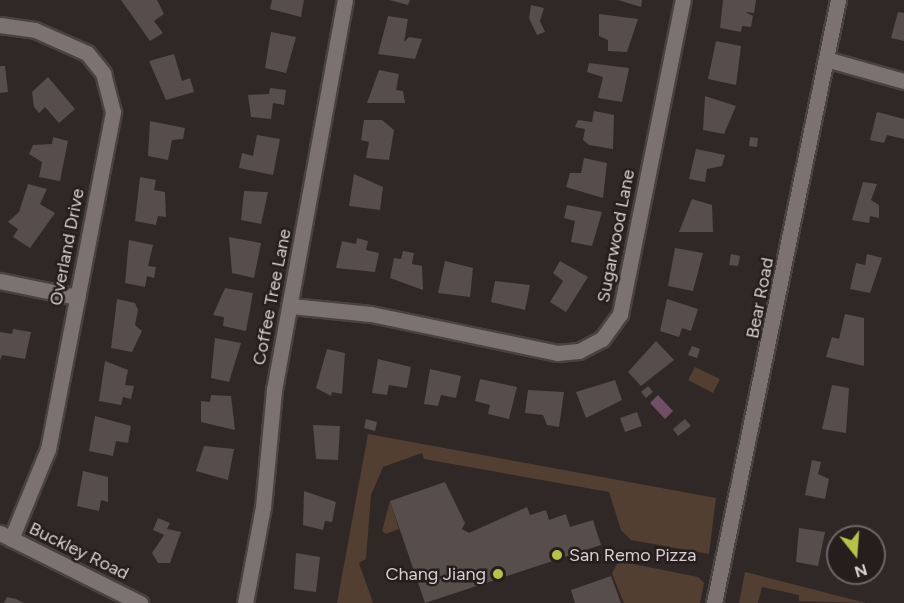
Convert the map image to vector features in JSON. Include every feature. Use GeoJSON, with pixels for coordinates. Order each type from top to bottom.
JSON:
{"type":"FeatureCollection","features":[{"type":"Feature","properties":{"kind":"street","name":"Coffee Tree Lane"},"geometry":{"type":"LineString","coordinates":[[245,603],[291,306],[345,0]]}},
{"type":"Feature","properties":{"kind":"street","name":"Sugarwood Lane"},"geometry":{"type":"LineString","coordinates":[[291,306],[371,314],[557,353],[579,351],[602,339],[620,314],[683,0]]}},
{"type":"Feature","properties":{"kind":"street","name":"Bear Road"},"geometry":{"type":"LineString","coordinates":[[714,603],[838,0]]}},
{"type":"Feature","properties":{"kind":"street","name":"Overland Drive"},"geometry":{"type":"LineString","coordinates":[[0,26],[35,30],[87,53],[103,73],[112,101],[48,449],[5,536]]}},
{"type":"Feature","properties":{"kind":"street"},"geometry":{"type":"LineString","coordinates":[[826,59],[904,81]]}},
{"type":"Feature","properties":{"kind":"street"},"geometry":{"type":"LineString","coordinates":[[0,281],[77,297]]}},
{"type":"Feature","properties":{"kind":"street","name":"Buckley Road"},"geometry":{"type":"LineString","coordinates":[[5,536],[140,603]]}},
{"type":"Feature","properties":{"kind":"shaded area"},"geometry":{"type":"Polygon","coordinates":[[[695,367],[720,379],[713,393],[688,380],[695,367]]]}},
{"type":"Feature","properties":{"kind":"shaded area"},"geometry":{"type":"Polygon","coordinates":[[[658,395],[673,411],[665,419],[650,403],[658,395]]]}},
{"type":"Feature","properties":{"kind":"shaded area"},"geometry":{"type":"Polygon","coordinates":[[[368,434],[716,498],[709,554],[631,540],[621,530],[609,492],[424,459],[422,453],[383,467],[371,495],[366,559],[359,563],[373,603],[337,603],[368,434]]]}},
{"type":"Feature","properties":{"kind":"shaded area"},"geometry":{"type":"Polygon","coordinates":[[[390,501],[399,529],[386,534],[382,531],[390,501]]]}},
{"type":"Feature","properties":{"kind":"shaded area"},"geometry":{"type":"Polygon","coordinates":[[[618,561],[698,577],[704,583],[700,603],[624,603],[612,574],[618,561]]]}},
{"type":"Feature","properties":{"kind":"shaded area"},"geometry":{"type":"Polygon","coordinates":[[[745,572],[866,603],[799,601],[799,595],[762,587],[758,603],[739,603],[745,572]]]}},
{"type":"Feature","properties":{"kind":"building"},"geometry":{"type":"Polygon","coordinates":[[[121,0],[157,0],[164,14],[154,21],[163,33],[150,41],[121,0]]]}},
{"type":"Feature","properties":{"kind":"building"},"geometry":{"type":"Polygon","coordinates":[[[272,0],[304,0],[301,17],[270,9],[272,0]]]}},
{"type":"Feature","properties":{"kind":"building"},"geometry":{"type":"Polygon","coordinates":[[[389,0],[410,0],[408,5],[389,0]]]}},
{"type":"Feature","properties":{"kind":"building"},"geometry":{"type":"Polygon","coordinates":[[[618,0],[642,0],[641,7],[618,0]]]}},
{"type":"Feature","properties":{"kind":"building"},"geometry":{"type":"Polygon","coordinates":[[[723,0],[756,0],[754,13],[745,12],[753,16],[751,27],[742,26],[741,32],[720,28],[723,0]]]}},
{"type":"Feature","properties":{"kind":"building"},"geometry":{"type":"Polygon","coordinates":[[[531,5],[544,8],[540,21],[545,32],[537,35],[529,18],[531,5]]]}},
{"type":"Feature","properties":{"kind":"building"},"geometry":{"type":"Polygon","coordinates":[[[898,12],[904,13],[904,41],[891,38],[898,12]]]}},
{"type":"Feature","properties":{"kind":"building"},"geometry":{"type":"Polygon","coordinates":[[[599,14],[638,19],[627,52],[608,51],[608,40],[599,36],[599,14]]]}},
{"type":"Feature","properties":{"kind":"building"},"geometry":{"type":"Polygon","coordinates":[[[388,16],[408,19],[404,42],[409,37],[422,39],[415,59],[378,54],[388,16]]]}},
{"type":"Feature","properties":{"kind":"building"},"geometry":{"type":"Polygon","coordinates":[[[271,32],[296,37],[286,73],[265,68],[271,32]]]}},
{"type":"Feature","properties":{"kind":"building"},"geometry":{"type":"Polygon","coordinates":[[[716,41],[741,46],[736,85],[708,79],[716,41]]]}},
{"type":"Feature","properties":{"kind":"building"},"geometry":{"type":"Polygon","coordinates":[[[174,54],[182,81],[190,78],[194,92],[166,100],[149,61],[174,54]]]}},
{"type":"Feature","properties":{"kind":"building"},"geometry":{"type":"Polygon","coordinates":[[[589,63],[629,68],[622,102],[598,98],[603,77],[587,72],[589,63]]]}},
{"type":"Feature","properties":{"kind":"building"},"geometry":{"type":"Polygon","coordinates":[[[0,66],[5,66],[8,92],[0,93],[0,66]]]}},
{"type":"Feature","properties":{"kind":"building"},"geometry":{"type":"Polygon","coordinates":[[[379,70],[399,74],[396,90],[403,91],[405,103],[367,103],[379,70]]]}},
{"type":"Feature","properties":{"kind":"building"},"geometry":{"type":"Polygon","coordinates":[[[48,77],[75,109],[59,123],[45,107],[39,113],[34,107],[32,92],[48,77]]]}},
{"type":"Feature","properties":{"kind":"building"},"geometry":{"type":"Polygon","coordinates":[[[270,88],[286,90],[284,105],[273,103],[271,119],[251,117],[248,95],[269,94],[270,88]]]}},
{"type":"Feature","properties":{"kind":"building"},"geometry":{"type":"Polygon","coordinates":[[[705,96],[736,106],[724,134],[703,130],[705,96]]]}},
{"type":"Feature","properties":{"kind":"building"},"geometry":{"type":"Polygon","coordinates":[[[594,111],[614,115],[613,149],[589,145],[583,140],[585,129],[575,127],[578,120],[592,122],[594,111]]]}},
{"type":"Feature","properties":{"kind":"building"},"geometry":{"type":"Polygon","coordinates":[[[877,112],[904,119],[904,139],[887,135],[884,143],[870,140],[877,112]]]}},
{"type":"Feature","properties":{"kind":"building"},"geometry":{"type":"Polygon","coordinates":[[[364,120],[382,120],[394,130],[389,160],[366,158],[369,142],[361,140],[364,120]]]}},
{"type":"Feature","properties":{"kind":"building"},"geometry":{"type":"Polygon","coordinates":[[[150,121],[185,128],[183,139],[172,140],[168,160],[148,156],[150,121]]]}},
{"type":"Feature","properties":{"kind":"building"},"geometry":{"type":"Polygon","coordinates":[[[257,135],[280,139],[273,175],[239,168],[242,153],[253,156],[257,135]]]}},
{"type":"Feature","properties":{"kind":"building"},"geometry":{"type":"Polygon","coordinates":[[[53,137],[68,141],[60,181],[39,177],[42,162],[29,154],[33,145],[52,144],[53,137]]]}},
{"type":"Feature","properties":{"kind":"building"},"geometry":{"type":"Polygon","coordinates":[[[750,137],[758,138],[757,147],[749,146],[750,137]]]}},
{"type":"Feature","properties":{"kind":"building"},"geometry":{"type":"Polygon","coordinates":[[[696,149],[725,155],[722,166],[707,169],[705,182],[689,179],[696,149]]]}},
{"type":"Feature","properties":{"kind":"building"},"geometry":{"type":"Polygon","coordinates":[[[584,158],[607,163],[603,198],[566,187],[570,173],[581,173],[584,158]]]}},
{"type":"Feature","properties":{"kind":"building"},"geometry":{"type":"Polygon","coordinates":[[[354,174],[383,187],[380,210],[349,206],[354,174]]]}},
{"type":"Feature","properties":{"kind":"building"},"geometry":{"type":"Polygon","coordinates":[[[140,177],[156,180],[154,190],[165,192],[166,217],[158,216],[156,225],[135,221],[140,177]]]}},
{"type":"Feature","properties":{"kind":"building"},"geometry":{"type":"Polygon","coordinates":[[[863,182],[877,184],[871,200],[879,205],[879,218],[870,216],[869,223],[852,220],[863,182]]]}},
{"type":"Feature","properties":{"kind":"building"},"geometry":{"type":"Polygon","coordinates":[[[28,184],[47,189],[40,204],[55,213],[30,248],[13,237],[18,229],[8,222],[19,212],[28,184]]]}},
{"type":"Feature","properties":{"kind":"building"},"geometry":{"type":"Polygon","coordinates":[[[244,191],[268,192],[261,224],[241,220],[244,191]]]}},
{"type":"Feature","properties":{"kind":"building"},"geometry":{"type":"Polygon","coordinates":[[[692,199],[712,205],[713,232],[679,232],[692,199]]]}},
{"type":"Feature","properties":{"kind":"building"},"geometry":{"type":"Polygon","coordinates":[[[567,205],[602,212],[592,246],[571,242],[575,221],[564,218],[567,205]]]}},
{"type":"Feature","properties":{"kind":"building"},"geometry":{"type":"Polygon","coordinates":[[[229,237],[261,243],[254,278],[232,273],[229,237]]]}},
{"type":"Feature","properties":{"kind":"building"},"geometry":{"type":"Polygon","coordinates":[[[357,238],[368,241],[366,250],[379,253],[375,272],[336,268],[342,241],[356,244],[357,238]]]}},
{"type":"Feature","properties":{"kind":"building"},"geometry":{"type":"Polygon","coordinates":[[[129,240],[153,245],[148,266],[156,267],[154,278],[147,276],[145,287],[125,283],[129,240]]]}},
{"type":"Feature","properties":{"kind":"building"},"geometry":{"type":"Polygon","coordinates":[[[675,248],[703,253],[693,291],[668,286],[675,248]]]}},
{"type":"Feature","properties":{"kind":"building"},"geometry":{"type":"Polygon","coordinates":[[[403,251],[414,253],[412,264],[422,266],[423,290],[390,278],[394,258],[401,259],[403,251]]]}},
{"type":"Feature","properties":{"kind":"building"},"geometry":{"type":"Polygon","coordinates":[[[731,254],[740,256],[738,266],[729,265],[731,254]]]}},
{"type":"Feature","properties":{"kind":"building"},"geometry":{"type":"Polygon","coordinates":[[[867,254],[882,258],[870,293],[850,289],[856,263],[865,265],[867,254]]]}},
{"type":"Feature","properties":{"kind":"building"},"geometry":{"type":"Polygon","coordinates":[[[445,261],[473,268],[470,297],[438,293],[445,261]]]}},
{"type":"Feature","properties":{"kind":"building"},"geometry":{"type":"Polygon","coordinates":[[[560,261],[588,277],[566,312],[550,302],[563,281],[553,273],[560,261]]]}},
{"type":"Feature","properties":{"kind":"building"},"geometry":{"type":"Polygon","coordinates":[[[495,281],[530,285],[525,310],[491,302],[495,281]]]}},
{"type":"Feature","properties":{"kind":"building"},"geometry":{"type":"Polygon","coordinates":[[[225,288],[253,293],[246,331],[223,326],[224,317],[213,315],[225,288]]]}},
{"type":"Feature","properties":{"kind":"building"},"geometry":{"type":"Polygon","coordinates":[[[117,299],[135,303],[138,310],[135,325],[142,331],[132,352],[111,348],[117,299]]]}},
{"type":"Feature","properties":{"kind":"building"},"geometry":{"type":"Polygon","coordinates":[[[667,299],[698,309],[691,331],[682,328],[679,337],[660,331],[667,299]]]}},
{"type":"Feature","properties":{"kind":"building"},"geometry":{"type":"Polygon","coordinates":[[[845,314],[864,318],[864,366],[826,357],[832,337],[839,339],[845,314]]]}},
{"type":"Feature","properties":{"kind":"building"},"geometry":{"type":"Polygon","coordinates":[[[13,329],[31,332],[25,359],[2,355],[0,361],[0,332],[12,334],[13,329]]]}},
{"type":"Feature","properties":{"kind":"building"},"geometry":{"type":"Polygon","coordinates":[[[215,338],[241,343],[229,382],[211,378],[215,338]]]}},
{"type":"Feature","properties":{"kind":"building"},"geometry":{"type":"Polygon","coordinates":[[[656,341],[674,360],[641,386],[628,372],[656,341]]]}},
{"type":"Feature","properties":{"kind":"building"},"geometry":{"type":"Polygon","coordinates":[[[692,346],[700,349],[697,358],[688,355],[692,346]]]}},
{"type":"Feature","properties":{"kind":"building"},"geometry":{"type":"Polygon","coordinates":[[[327,349],[345,353],[342,394],[332,392],[331,396],[316,388],[327,349]]]}},
{"type":"Feature","properties":{"kind":"building"},"geometry":{"type":"Polygon","coordinates":[[[378,359],[411,367],[407,388],[389,385],[387,395],[372,393],[378,359]]]}},
{"type":"Feature","properties":{"kind":"building"},"geometry":{"type":"Polygon","coordinates":[[[105,361],[128,370],[125,385],[134,386],[131,399],[123,397],[121,405],[99,401],[105,361]]]}},
{"type":"Feature","properties":{"kind":"building"},"geometry":{"type":"Polygon","coordinates":[[[430,369],[461,376],[456,398],[441,395],[438,406],[424,404],[430,369]]]}},
{"type":"Feature","properties":{"kind":"building"},"geometry":{"type":"Polygon","coordinates":[[[480,379],[517,387],[509,419],[488,414],[490,405],[475,401],[480,379]]]}},
{"type":"Feature","properties":{"kind":"building"},"geometry":{"type":"Polygon","coordinates":[[[615,380],[622,400],[586,418],[576,392],[615,380]]]}},
{"type":"Feature","properties":{"kind":"building"},"geometry":{"type":"Polygon","coordinates":[[[832,385],[849,388],[846,433],[822,429],[832,385]]]}},
{"type":"Feature","properties":{"kind":"building"},"geometry":{"type":"Polygon","coordinates":[[[648,386],[653,392],[646,398],[641,392],[648,386]]]}},
{"type":"Feature","properties":{"kind":"building"},"geometry":{"type":"Polygon","coordinates":[[[528,390],[564,392],[559,427],[547,425],[543,415],[525,413],[528,390]]]}},
{"type":"Feature","properties":{"kind":"building"},"geometry":{"type":"Polygon","coordinates":[[[211,395],[231,396],[235,430],[201,422],[201,401],[210,402],[211,395]]]}},
{"type":"Feature","properties":{"kind":"building"},"geometry":{"type":"Polygon","coordinates":[[[637,412],[642,426],[625,432],[620,418],[637,412]]]}},
{"type":"Feature","properties":{"kind":"building"},"geometry":{"type":"Polygon","coordinates":[[[95,416],[131,426],[128,443],[116,441],[113,456],[89,451],[95,416]]]}},
{"type":"Feature","properties":{"kind":"building"},"geometry":{"type":"Polygon","coordinates":[[[366,419],[377,422],[375,431],[364,428],[366,419]]]}},
{"type":"Feature","properties":{"kind":"building"},"geometry":{"type":"Polygon","coordinates":[[[685,419],[691,426],[678,436],[673,429],[685,419]]]}},
{"type":"Feature","properties":{"kind":"building"},"geometry":{"type":"Polygon","coordinates":[[[313,425],[340,426],[338,460],[316,459],[313,425]]]}},
{"type":"Feature","properties":{"kind":"building"},"geometry":{"type":"Polygon","coordinates":[[[204,446],[234,449],[228,480],[196,471],[204,446]]]}},
{"type":"Feature","properties":{"kind":"building"},"geometry":{"type":"Polygon","coordinates":[[[812,460],[821,462],[818,474],[829,479],[825,499],[805,495],[812,460]]]}},
{"type":"Feature","properties":{"kind":"building"},"geometry":{"type":"Polygon","coordinates":[[[83,471],[108,477],[108,502],[101,500],[99,511],[77,506],[83,471]]]}},
{"type":"Feature","properties":{"kind":"building"},"geometry":{"type":"Polygon","coordinates":[[[445,482],[465,523],[462,529],[469,533],[527,507],[530,515],[546,510],[549,520],[566,514],[570,527],[593,520],[601,545],[425,603],[390,501],[445,482]]]}},
{"type":"Feature","properties":{"kind":"building"},"geometry":{"type":"Polygon","coordinates":[[[304,491],[336,502],[332,522],[325,521],[323,530],[303,525],[304,491]]]}},
{"type":"Feature","properties":{"kind":"building"},"geometry":{"type":"Polygon","coordinates":[[[158,518],[170,523],[167,529],[181,532],[170,563],[158,563],[152,553],[164,535],[153,530],[158,518]]]}},
{"type":"Feature","properties":{"kind":"building"},"geometry":{"type":"Polygon","coordinates":[[[799,528],[825,532],[818,566],[796,562],[799,528]]]}},
{"type":"Feature","properties":{"kind":"building"},"geometry":{"type":"Polygon","coordinates":[[[296,553],[320,557],[316,592],[294,589],[296,553]]]}},
{"type":"Feature","properties":{"kind":"building"},"geometry":{"type":"Polygon","coordinates":[[[611,576],[621,603],[575,603],[571,590],[611,576]]]}},
{"type":"Feature","properties":{"kind":"building"},"geometry":{"type":"Polygon","coordinates":[[[7,597],[16,599],[24,603],[4,603],[7,597]]]}},
{"type":"Feature","properties":{"kind":"place","name":"San Remo Pizza"},"geometry":{"type":"Point","coordinates":[557,555]}},
{"type":"Feature","properties":{"kind":"place","name":"Chang Jiang"},"geometry":{"type":"Point","coordinates":[498,574]}}]}
